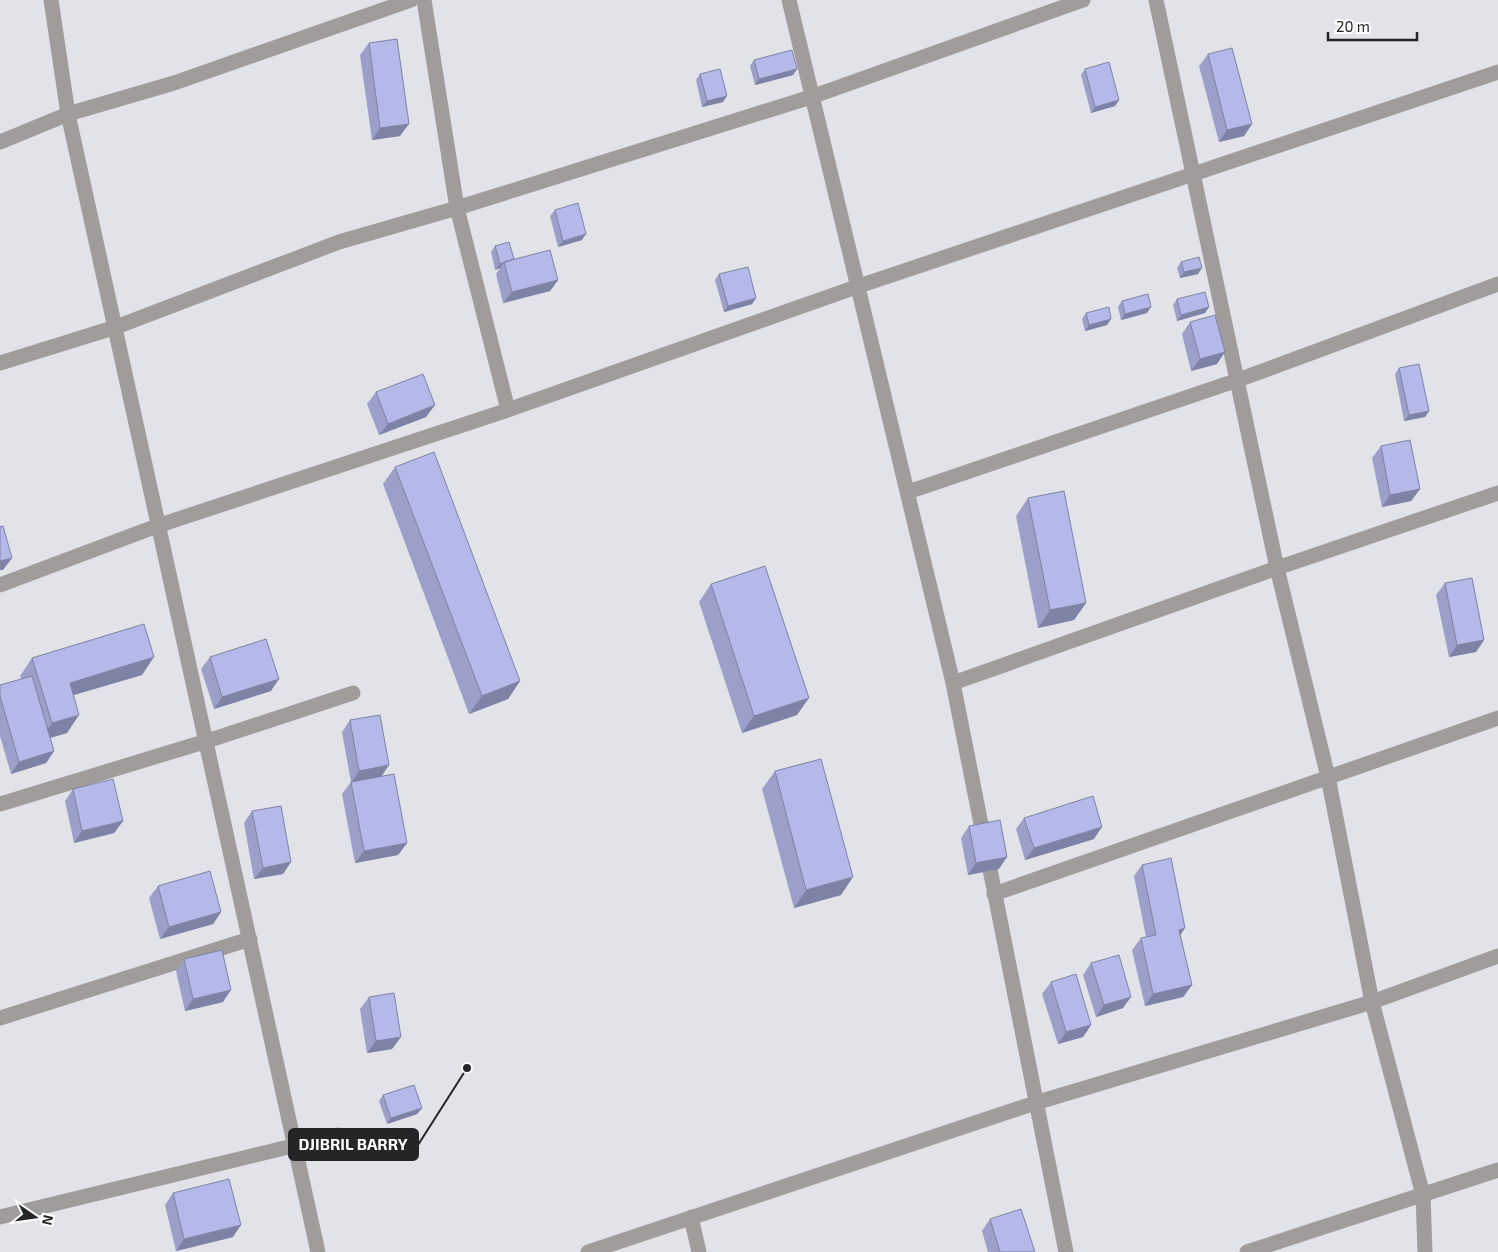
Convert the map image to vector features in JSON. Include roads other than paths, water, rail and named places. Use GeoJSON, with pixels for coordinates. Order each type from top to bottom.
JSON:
{"type":"FeatureCollection","features":[{"type":"Feature","properties":{"kind":"street"},"geometry":{"type":"LineString","coordinates":[[51,0],[68,114],[318,1252]]}},
{"type":"Feature","properties":{"kind":"street"},"geometry":{"type":"LineString","coordinates":[[0,142],[68,114],[174,83],[411,0]]}},
{"type":"Feature","properties":{"kind":"street"},"geometry":{"type":"LineString","coordinates":[[424,0],[457,208],[508,410]]}},
{"type":"Feature","properties":{"kind":"street"},"geometry":{"type":"LineString","coordinates":[[789,0],[814,96],[856,287],[908,492],[953,683],[1066,1252]]}},
{"type":"Feature","properties":{"kind":"street"},"geometry":{"type":"LineString","coordinates":[[0,363],[116,327],[339,242],[457,208],[814,96],[1083,0]]}},
{"type":"Feature","properties":{"kind":"street"},"geometry":{"type":"LineString","coordinates":[[1156,0],[1277,568],[1328,777],[1372,1002],[1423,1195],[1425,1252]]}},
{"type":"Feature","properties":{"kind":"street"},"geometry":{"type":"LineString","coordinates":[[0,585],[157,526],[508,410],[856,287],[1498,72]]}},
{"type":"Feature","properties":{"kind":"street"},"geometry":{"type":"LineString","coordinates":[[908,492],[1238,380],[1498,284]]}},
{"type":"Feature","properties":{"kind":"street"},"geometry":{"type":"LineString","coordinates":[[953,683],[1277,568],[1498,493]]}},
{"type":"Feature","properties":{"kind":"street"},"geometry":{"type":"LineString","coordinates":[[0,804],[207,741],[353,693]]}},
{"type":"Feature","properties":{"kind":"street"},"geometry":{"type":"LineString","coordinates":[[994,894],[1498,718]]}},
{"type":"Feature","properties":{"kind":"street"},"geometry":{"type":"LineString","coordinates":[[0,1018],[250,939]]}},
{"type":"Feature","properties":{"kind":"street"},"geometry":{"type":"LineString","coordinates":[[588,1252],[1035,1103],[1372,1002],[1498,956]]}},
{"type":"Feature","properties":{"kind":"street"},"geometry":{"type":"LineString","coordinates":[[0,1217],[338,1134]]}},
{"type":"Feature","properties":{"kind":"street"},"geometry":{"type":"LineString","coordinates":[[1247,1252],[1498,1170]]}},
{"type":"Feature","properties":{"kind":"street"},"geometry":{"type":"LineString","coordinates":[[691,1218],[699,1252]]}},
{"type":"Feature","properties":{"kind":"place","name":"DJIBRIL BARRY"},"geometry":{"type":"Point","coordinates":[467,1068]}}]}
